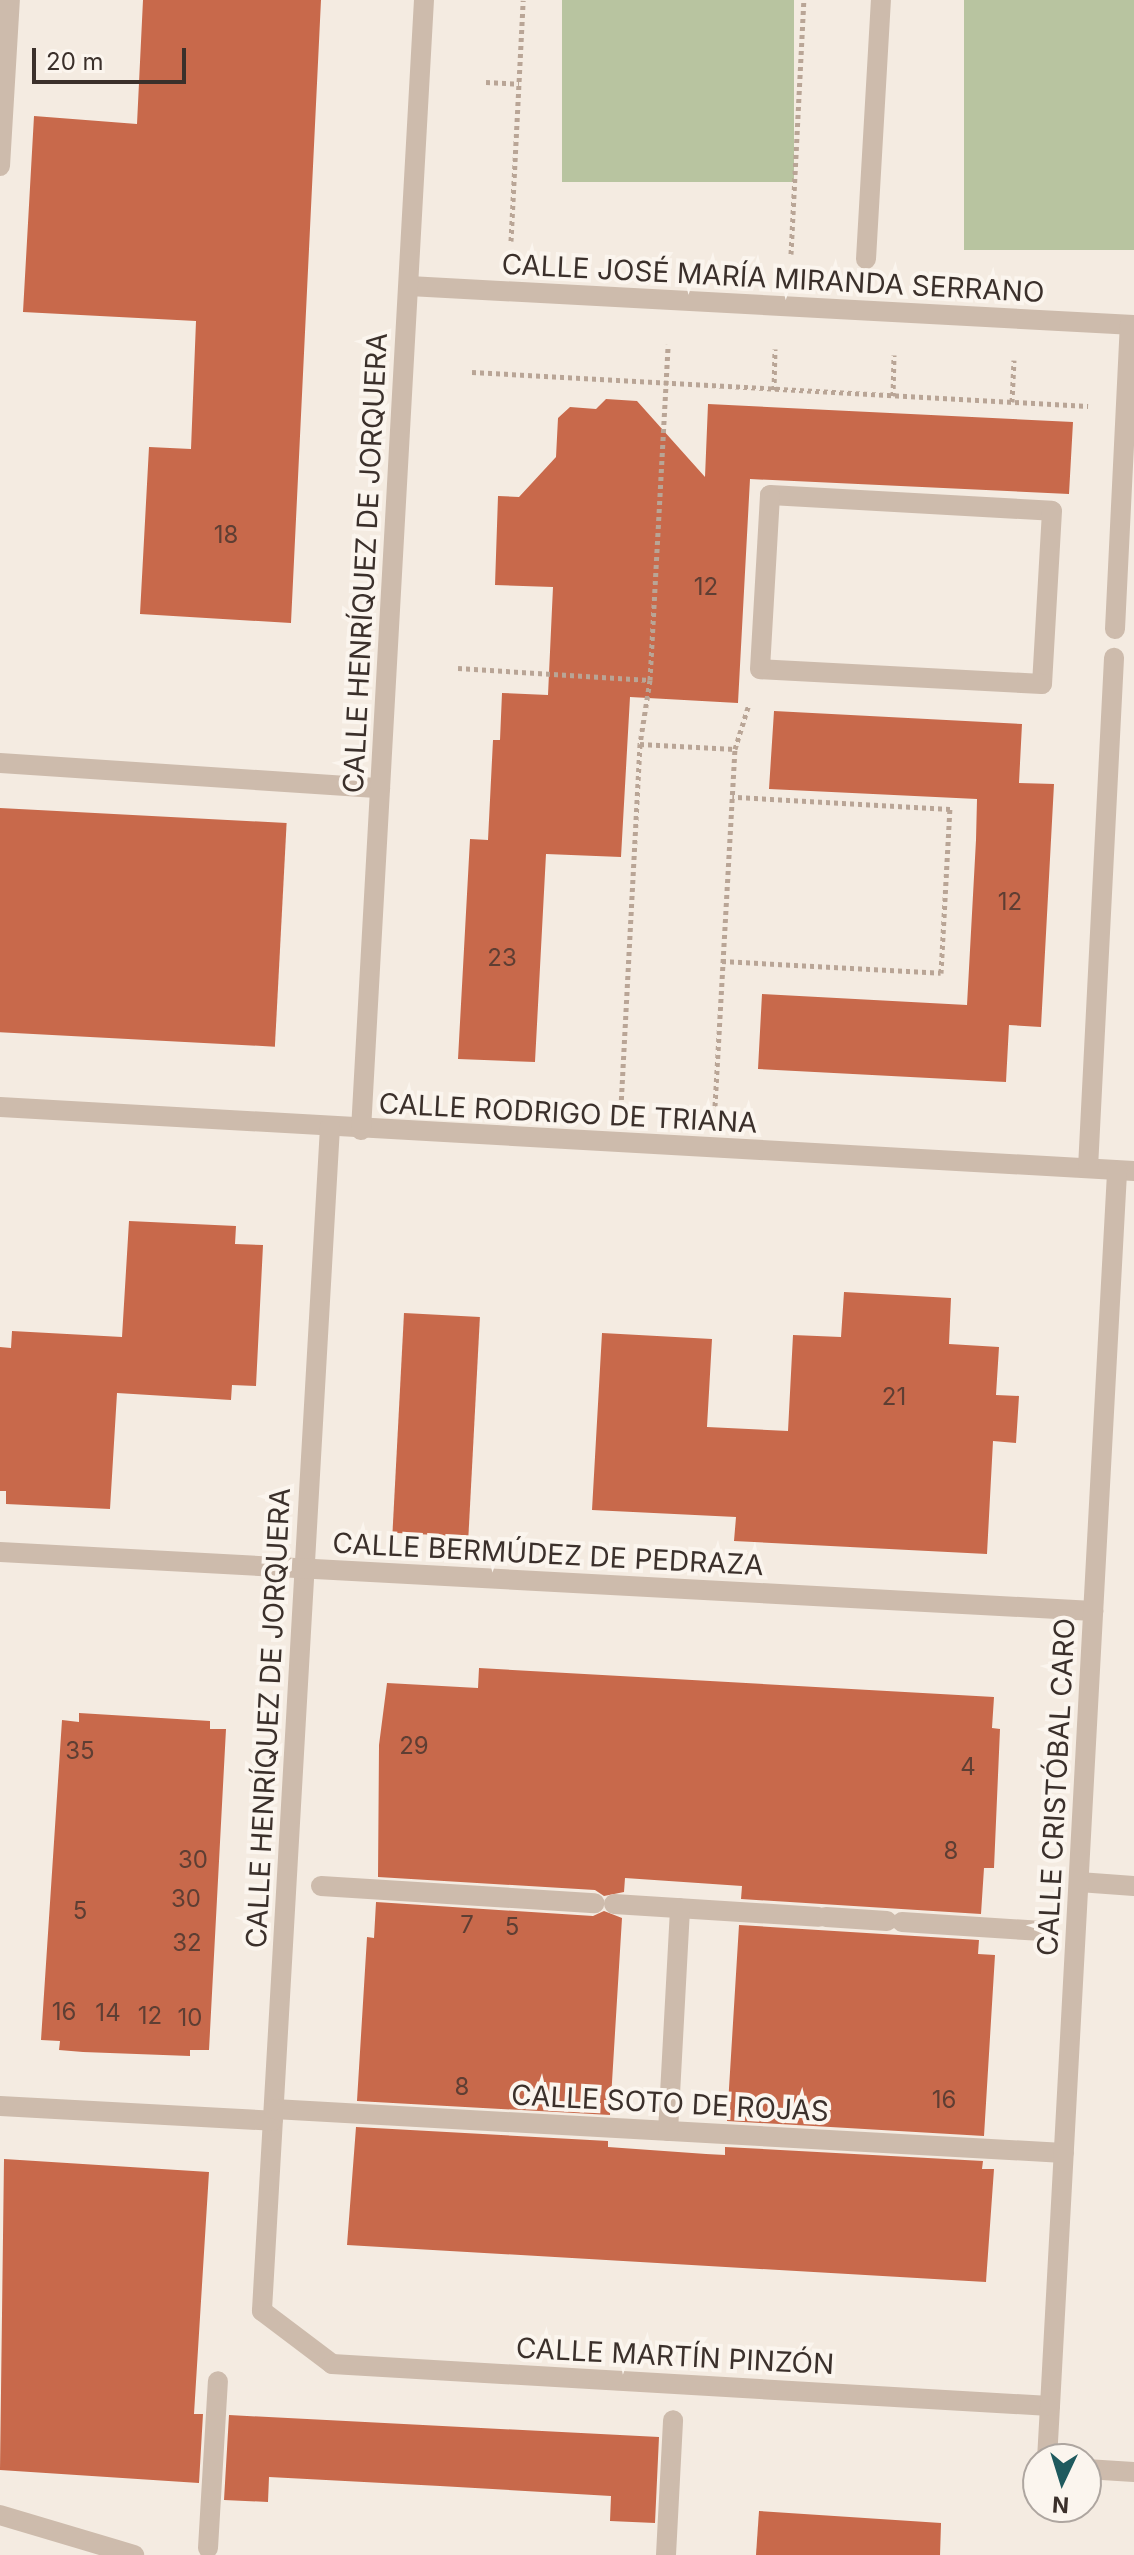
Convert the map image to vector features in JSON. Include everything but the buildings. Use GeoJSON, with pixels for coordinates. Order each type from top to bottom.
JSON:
{"type":"FeatureCollection","features":[{"type":"Feature","properties":{"kind":"street"},"geometry":{"type":"LineString","coordinates":[[0,166],[10,0]]}},
{"type":"Feature","properties":{"kind":"street","name":"CALLE HENRÍQUEZ DE JORQUERA"},"geometry":{"type":"LineString","coordinates":[[361,1130],[424,0]]}},
{"type":"Feature","properties":{"kind":"street"},"geometry":{"type":"LineString","coordinates":[[866,259],[881,0]]}},
{"type":"Feature","properties":{"kind":"street","name":"CALLE JOSÉ MARÍA MIRANDA SERRANO"},"geometry":{"type":"LineString","coordinates":[[409,286],[1132,325]]}},
{"type":"Feature","properties":{"kind":"street"},"geometry":{"type":"LineString","coordinates":[[1115,629],[1132,325]]}},
{"type":"Feature","properties":{"kind":"street"},"geometry":{"type":"LineString","coordinates":[[770,495],[1052,511],[1042,684],[760,669],[770,495]]}},
{"type":"Feature","properties":{"kind":"street"},"geometry":{"type":"LineString","coordinates":[[1088,1168],[1114,658]]}},
{"type":"Feature","properties":{"kind":"street"},"geometry":{"type":"LineString","coordinates":[[0,763],[380,788]]}},
{"type":"Feature","properties":{"kind":"street","name":"CALLE RODRIGO DE TRIANA"},"geometry":{"type":"LineString","coordinates":[[0,1107],[361,1130],[1125,1171]]}},
{"type":"Feature","properties":{"kind":"street","name":"CALLE HENRÍQUEZ DE JORQUERA"},"geometry":{"type":"LineString","coordinates":[[262,2311],[330,1127]]}},
{"type":"Feature","properties":{"kind":"street","name":"CALLE CRISTÓBAL CARO"},"geometry":{"type":"LineString","coordinates":[[1050,2406],[1093,1611],[1125,1171]]}},
{"type":"Feature","properties":{"kind":"street","name":"CALLE BERMÚDEZ DE PEDRAZA"},"geometry":{"type":"LineString","coordinates":[[0,1552],[1093,1611]]}},
{"type":"Feature","properties":{"kind":"street"},"geometry":{"type":"LineString","coordinates":[[1079,1882],[1134,1886]]}},
{"type":"Feature","properties":{"kind":"street"},"geometry":{"type":"LineString","coordinates":[[321,1886],[1043,1931]]}},
{"type":"Feature","properties":{"kind":"street"},"geometry":{"type":"LineString","coordinates":[[668,2131],[680,1908]]}},
{"type":"Feature","properties":{"kind":"street","name":"CALLE SOTO DE ROJAS"},"geometry":{"type":"LineString","coordinates":[[0,2106],[668,2131],[1064,2153]]}},
{"type":"Feature","properties":{"kind":"street","name":"CALLE MARTÍN PINZÓN"},"geometry":{"type":"LineString","coordinates":[[262,2311],[332,2364],[1050,2406]]}},
{"type":"Feature","properties":{"kind":"street"},"geometry":{"type":"LineString","coordinates":[[208,2548],[218,2381]]}},
{"type":"Feature","properties":{"kind":"street"},"geometry":{"type":"LineString","coordinates":[[1048,2443],[1050,2406]]}},
{"type":"Feature","properties":{"kind":"street"},"geometry":{"type":"LineString","coordinates":[[666,2555],[673,2420]]}},
{"type":"Feature","properties":{"kind":"street"},"geometry":{"type":"LineString","coordinates":[[1102,2470],[1134,2472]]}},
{"type":"Feature","properties":{"kind":"street"},"geometry":{"type":"LineString","coordinates":[[0,2515],[134,2555]]}},
{"type":"Feature","properties":{"kind":"path"},"geometry":{"type":"LineString","coordinates":[[511,241],[523,0]]}},
{"type":"Feature","properties":{"kind":"path"},"geometry":{"type":"LineString","coordinates":[[791,254],[804,0]]}},
{"type":"Feature","properties":{"kind":"path"},"geometry":{"type":"LineString","coordinates":[[486,82],[519,84]]}},
{"type":"Feature","properties":{"kind":"path"},"geometry":{"type":"LineString","coordinates":[[621,1102],[640,744],[650,680],[668,344]]}},
{"type":"Feature","properties":{"kind":"path"},"geometry":{"type":"LineString","coordinates":[[774,390],[775,349]]}},
{"type":"Feature","properties":{"kind":"path"},"geometry":{"type":"LineString","coordinates":[[893,396],[894,355]]}},
{"type":"Feature","properties":{"kind":"path"},"geometry":{"type":"LineString","coordinates":[[1012,402],[1014,360]]}},
{"type":"Feature","properties":{"kind":"path"},"geometry":{"type":"LineString","coordinates":[[472,372],[1088,406]]}},
{"type":"Feature","properties":{"kind":"path"},"geometry":{"type":"LineString","coordinates":[[458,668],[650,680]]}},
{"type":"Feature","properties":{"kind":"path"},"geometry":{"type":"LineString","coordinates":[[715,1106],[735,749],[760,669]]}},
{"type":"Feature","properties":{"kind":"path"},"geometry":{"type":"LineString","coordinates":[[640,744],[735,749]]}},
{"type":"Feature","properties":{"kind":"path"},"geometry":{"type":"LineString","coordinates":[[722,961],[941,973],[950,809],[732,797]]}},
{"type":"Feature","properties":{"kind":"green space"},"geometry":{"type":"Polygon","coordinates":[[[562,0],[794,0],[794,182],[562,182],[562,0]]]}},
{"type":"Feature","properties":{"kind":"green space"},"geometry":{"type":"Polygon","coordinates":[[[964,0],[1134,0],[1134,250],[964,250],[964,0]]]}}]}
